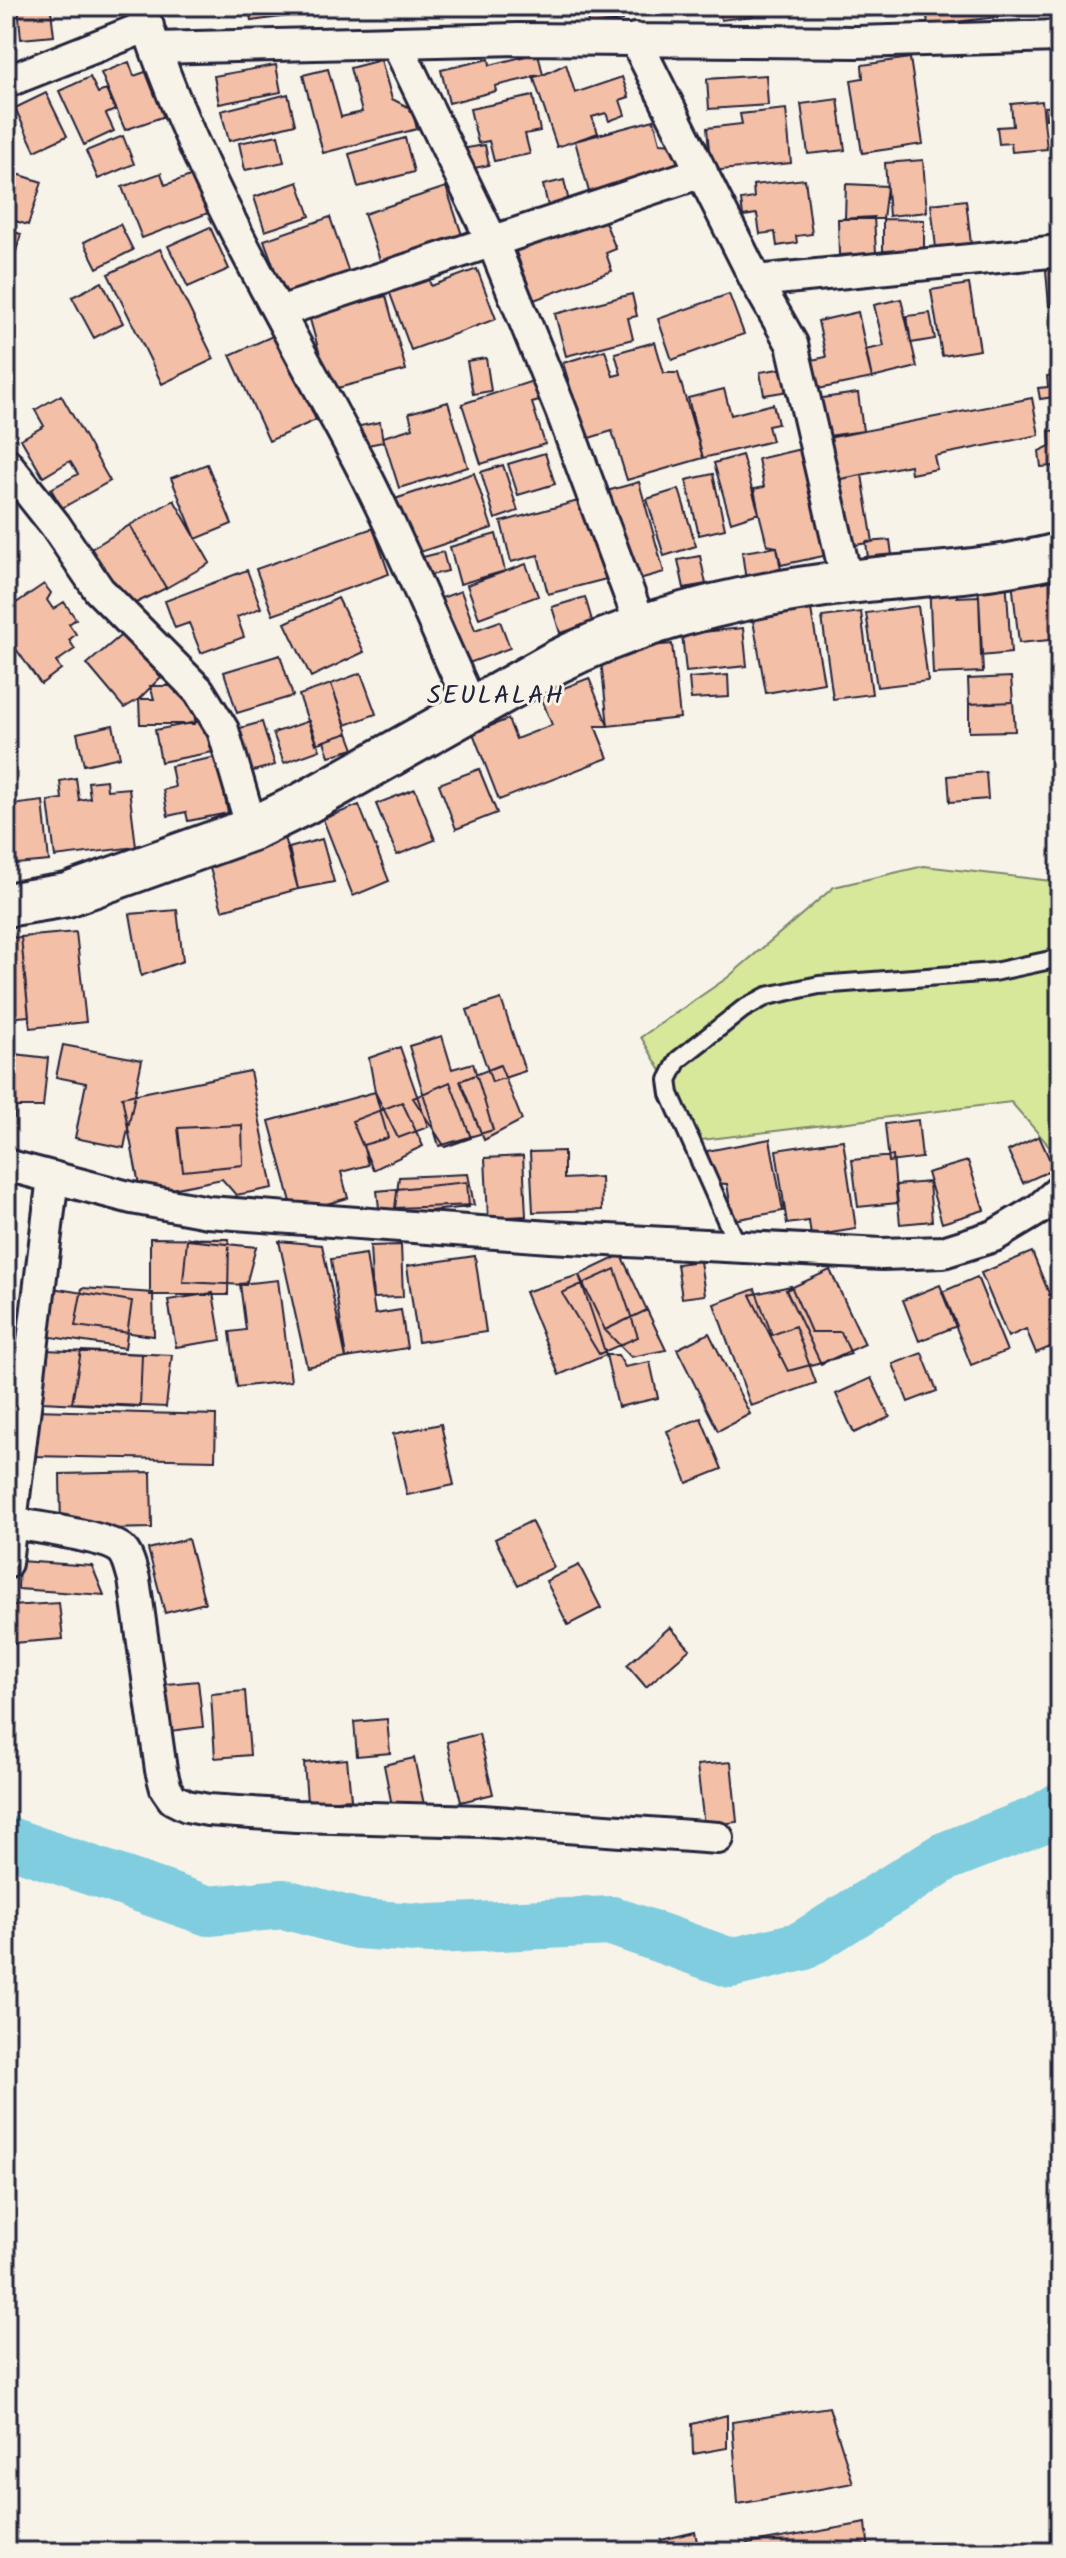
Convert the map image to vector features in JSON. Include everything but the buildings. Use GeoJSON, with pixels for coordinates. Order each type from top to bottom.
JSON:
{"type":"FeatureCollection","features":[{"type":"Feature","properties":{"kind":"street"},"geometry":{"type":"LineString","coordinates":[[148,27],[179,114],[230,219],[360,465],[472,708]]}},
{"type":"Feature","properties":{"kind":"street"},"geometry":{"type":"LineString","coordinates":[[6,82],[148,27],[396,42],[635,39],[856,42],[1060,36]]}},
{"type":"Feature","properties":{"kind":"street"},"geometry":{"type":"LineString","coordinates":[[635,39],[756,281],[792,344],[847,582]]}},
{"type":"Feature","properties":{"kind":"street"},"geometry":{"type":"LineString","coordinates":[[396,42],[493,243],[561,410],[641,626]]}},
{"type":"Feature","properties":{"kind":"street"},"geometry":{"type":"LineString","coordinates":[[279,312],[702,172]]}},
{"type":"Feature","properties":{"kind":"street"},"geometry":{"type":"LineString","coordinates":[[756,281],[1060,251]]}},
{"type":"Feature","properties":{"kind":"street"},"geometry":{"type":"LineString","coordinates":[[6,463],[55,525],[99,590],[199,691],[223,730],[252,829]]}},
{"type":"Feature","properties":{"kind":"street"},"geometry":{"type":"LineString","coordinates":[[6,905],[67,895],[252,829],[598,641],[641,626],[746,600],[847,582],[994,568],[1060,554]]}},
{"type":"Feature","properties":{"kind":"street"},"geometry":{"type":"LineString","coordinates":[[6,1165],[132,1198],[208,1212],[534,1236],[882,1254],[943,1252],[994,1236],[1039,1209],[1060,1190]]}},
{"type":"Feature","properties":{"kind":"street"},"geometry":{"type":"LineString","coordinates":[[6,1563],[53,1177]]}},
{"type":"Feature","properties":{"kind":"street"},"geometry":{"type":"LineString","coordinates":[[13,1523],[107,1542],[122,1550],[130,1563],[161,1770],[166,1789],[173,1799],[187,1806],[296,1816],[482,1821],[718,1838]]}},
{"type":"Feature","properties":{"kind":"lane"},"geometry":{"type":"LineString","coordinates":[[738,1247],[670,1094],[668,1080],[678,1060],[743,1009],[767,996],[819,985],[994,972],[1060,958]]}},
{"type":"Feature","properties":{"kind":"green space"},"geometry":{"type":"Polygon","coordinates":[[[924,866],[1060,882],[1060,1151],[1057,1155],[1011,1102],[702,1140],[641,1037],[727,978],[834,887],[924,866]]]}},
{"type":"Feature","properties":{"kind":"waterway"},"geometry":{"type":"LineString","coordinates":[[6,1841],[209,1911],[284,1904],[358,1924],[431,1929],[612,1921],[731,1963],[802,1946],[944,1857],[1039,1820],[1060,1807]]}},
{"type":"Feature","properties":{"kind":"district","name":"SEULALAH"},"geometry":{"type":"Point","coordinates":[496,694]}}]}
